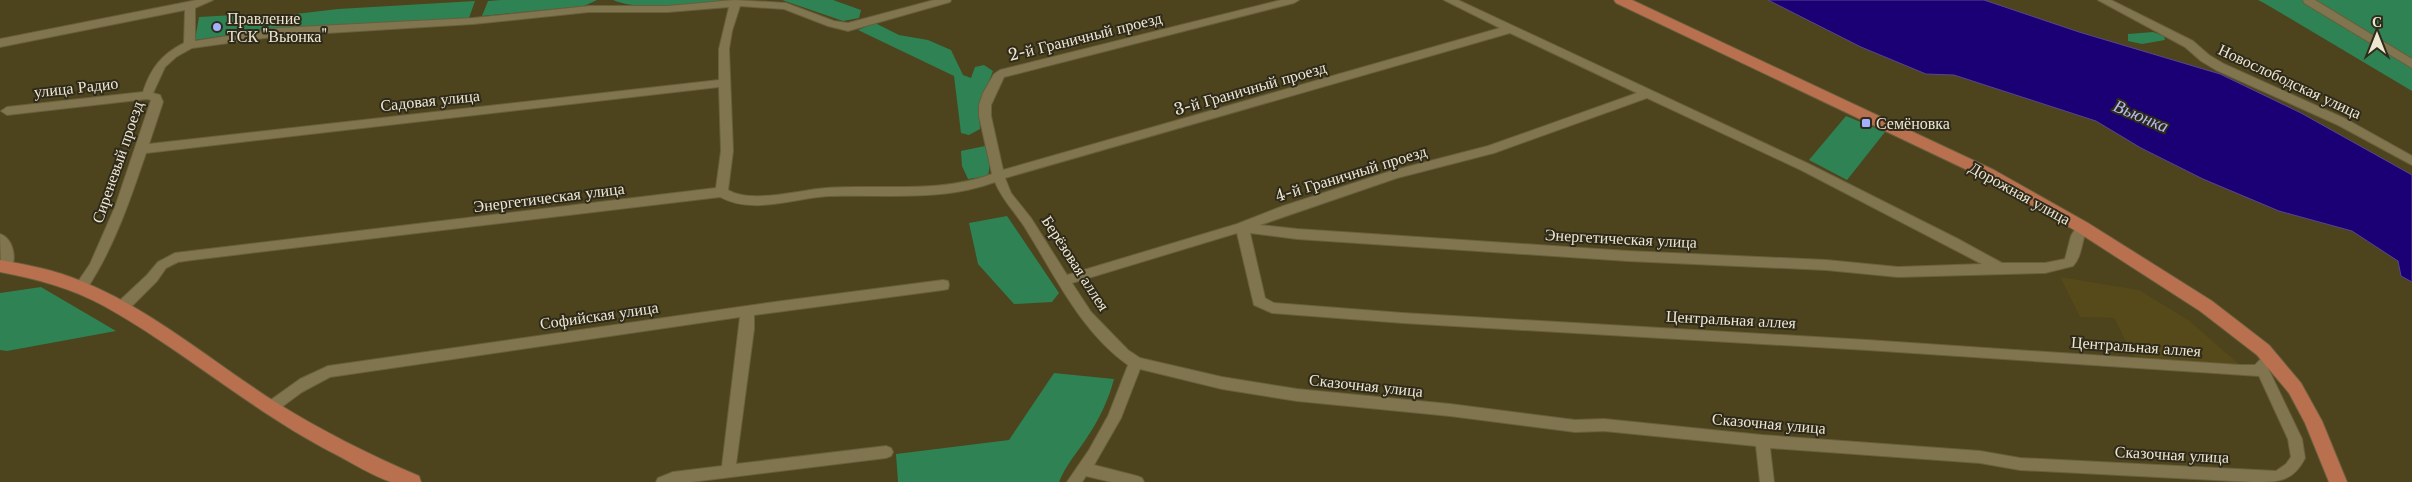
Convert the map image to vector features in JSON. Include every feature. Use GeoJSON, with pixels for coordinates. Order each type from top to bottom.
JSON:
{"type":"FeatureCollection","features":[{"type":"Feature","properties":{"kind":"main road","name":"Дорожная улица"},"geometry":{"type":"LineString","coordinates":[[1621,0],[1989,174],[2082,227],[2212,310],[2253,341],[2267,364],[2295,388],[2304,404],[2338,482]]}},
{"type":"Feature","properties":{"kind":"main road"},"geometry":{"type":"LineString","coordinates":[[3,266],[60,278],[81,286],[121,308],[270,408],[322,438],[412,482]]}},
{"type":"Feature","properties":{"kind":"street"},"geometry":{"type":"LineString","coordinates":[[0,43],[159,5],[190,6],[208,0]]}},
{"type":"Feature","properties":{"kind":"street"},"geometry":{"type":"LineString","coordinates":[[190,6],[189,45],[279,32],[473,21],[589,9],[668,9],[736,3],[774,2],[832,24],[848,27],[946,0]]}},
{"type":"Feature","properties":{"kind":"street","name":"2-й Граничный проезд"},"geometry":{"type":"LineString","coordinates":[[1000,74],[1294,0]]}},
{"type":"Feature","properties":{"kind":"street"},"geometry":{"type":"LineString","coordinates":[[1449,0],[1805,167],[1954,242],[2000,268]]}},
{"type":"Feature","properties":{"kind":"street","name":"Новослободская улица"},"geometry":{"type":"LineString","coordinates":[[2103,0],[2189,44],[2205,58],[2220,67],[2342,122],[2412,160]]}},
{"type":"Feature","properties":{"kind":"street"},"geometry":{"type":"LineString","coordinates":[[2308,0],[2412,64]]}},
{"type":"Feature","properties":{"kind":"street"},"geometry":{"type":"LineString","coordinates":[[722,192],[727,151],[724,49],[727,31],[736,3]]}},
{"type":"Feature","properties":{"kind":"street","name":"3-й Граничный проезд"},"geometry":{"type":"LineString","coordinates":[[998,176],[1510,29]]}},
{"type":"Feature","properties":{"kind":"street","name":"Сиреневый проезд"},"geometry":{"type":"LineString","coordinates":[[81,286],[95,266],[122,207],[157,102],[156,98],[147,95],[157,68],[162,62],[189,45]]}},
{"type":"Feature","properties":{"kind":"street","name":"Берёзовая аллея"},"geometry":{"type":"LineString","coordinates":[[1000,74],[989,93],[985,105],[998,176],[1006,195],[1027,221],[1086,316],[1124,354],[1136,363]]}},
{"type":"Feature","properties":{"kind":"street","name":"Садовая улица"},"geometry":{"type":"LineString","coordinates":[[140,149],[724,83]]}},
{"type":"Feature","properties":{"kind":"street","name":"4-й Граничный проезд"},"geometry":{"type":"LineString","coordinates":[[1064,281],[1241,227],[1287,208],[1395,174],[1490,150],[1646,94]]}},
{"type":"Feature","properties":{"kind":"street","name":"улица Радио"},"geometry":{"type":"LineString","coordinates":[[7,111],[147,95]]}},
{"type":"Feature","properties":{"kind":"street","name":"Энергетическая улица"},"geometry":{"type":"LineString","coordinates":[[121,308],[152,278],[162,265],[175,258],[722,192],[737,199],[751,200],[827,192],[943,189],[986,182],[998,176]]}},
{"type":"Feature","properties":{"kind":"street","name":"Энергетическая улица"},"geometry":{"type":"LineString","coordinates":[[1241,227],[1306,234],[1628,256],[1826,265],[1898,272],[2045,268],[2069,262],[2072,258],[2077,236],[2082,227]]}},
{"type":"Feature","properties":{"kind":"street","name":"Центральная аллея"},"geometry":{"type":"LineString","coordinates":[[1241,227],[1259,300],[1272,308],[1403,318],[1867,345],[2240,371],[2258,371],[2267,364]]}},
{"type":"Feature","properties":{"kind":"street"},"geometry":{"type":"LineString","coordinates":[[0,239],[8,251],[3,266]]}},
{"type":"Feature","properties":{"kind":"street","name":"Софийская улица"},"geometry":{"type":"LineString","coordinates":[[270,408],[289,393],[328,372],[747,311],[943,285]]}},
{"type":"Feature","properties":{"kind":"street"},"geometry":{"type":"LineString","coordinates":[[728,471],[747,329],[747,311]]}},
{"type":"Feature","properties":{"kind":"street"},"geometry":{"type":"LineString","coordinates":[[1074,482],[1114,418],[1136,363]]}},
{"type":"Feature","properties":{"kind":"street","name":"Сказочная улица"},"geometry":{"type":"LineString","coordinates":[[1136,363],[1222,383],[1296,395],[1450,410],[1575,426],[1604,425],[1762,441],[1980,457],[2020,464],[2278,477],[2291,468],[2298,458],[2295,439],[2267,364]]}},
{"type":"Feature","properties":{"kind":"street"},"geometry":{"type":"LineString","coordinates":[[1762,441],[1767,482]]}},
{"type":"Feature","properties":{"kind":"street"},"geometry":{"type":"LineString","coordinates":[[663,482],[674,478],[886,452]]}},
{"type":"Feature","properties":{"kind":"street"},"geometry":{"type":"LineString","coordinates":[[1083,469],[1137,482]]}},
{"type":"Feature","properties":{"kind":"shaded area"},"geometry":{"type":"Polygon","coordinates":[[[2060,277],[2139,290],[2188,320],[2239,364],[2135,358],[2114,318],[2080,317],[2060,277]]]}},
{"type":"Feature","properties":{"kind":"green space"},"geometry":{"type":"Polygon","coordinates":[[[597,0],[584,6],[482,16],[488,1],[597,0]]]}},
{"type":"Feature","properties":{"kind":"green space"},"geometry":{"type":"Polygon","coordinates":[[[613,0],[728,0],[653,6],[624,4],[613,0]]]}},
{"type":"Feature","properties":{"kind":"green space"},"geometry":{"type":"Polygon","coordinates":[[[782,0],[833,0],[861,10],[859,18],[843,21],[782,0]]]}},
{"type":"Feature","properties":{"kind":"green space"},"geometry":{"type":"Polygon","coordinates":[[[2258,0],[2412,0],[2412,91],[2264,3],[2258,0]]]}},
{"type":"Feature","properties":{"kind":"green space"},"geometry":{"type":"Polygon","coordinates":[[[475,1],[469,18],[264,30],[195,40],[199,17],[234,15],[270,17],[338,9],[475,1]]]}},
{"type":"Feature","properties":{"kind":"green space"},"geometry":{"type":"Polygon","coordinates":[[[875,23],[899,35],[928,40],[951,50],[963,75],[971,78],[975,67],[984,65],[993,71],[979,107],[980,129],[969,135],[961,133],[954,76],[858,30],[875,23]]]}},
{"type":"Feature","properties":{"kind":"green space"},"geometry":{"type":"Polygon","coordinates":[[[2153,32],[2164,36],[2165,40],[2142,44],[2128,41],[2128,34],[2153,32]]]}},
{"type":"Feature","properties":{"kind":"green space"},"geometry":{"type":"Polygon","coordinates":[[[1846,116],[1885,132],[1847,180],[1809,160],[1846,116]]]}},
{"type":"Feature","properties":{"kind":"green space"},"geometry":{"type":"Polygon","coordinates":[[[985,146],[990,164],[988,176],[968,179],[962,166],[961,151],[985,146]]]}},
{"type":"Feature","properties":{"kind":"green space"},"geometry":{"type":"Polygon","coordinates":[[[1007,216],[1059,293],[1052,302],[1014,304],[978,264],[969,223],[1007,216]]]}},
{"type":"Feature","properties":{"kind":"green space"},"geometry":{"type":"Polygon","coordinates":[[[41,287],[116,331],[7,351],[0,350],[0,293],[41,287]]]}},
{"type":"Feature","properties":{"kind":"green space"},"geometry":{"type":"Polygon","coordinates":[[[1054,373],[1114,379],[1099,418],[1059,482],[898,482],[896,454],[1009,440],[1054,373]]]}},
{"type":"Feature","properties":{"kind":"water","name":"Вьюнка"},"geometry":{"type":"Polygon","coordinates":[[[1768,0],[1984,0],[2079,32],[2220,74],[2301,113],[2412,175],[2412,282],[2401,276],[2398,261],[2352,231],[2279,211],[2203,179],[2141,148],[2096,121],[1954,75],[1926,74],[1861,47],[1768,0]]]}},
{"type":"Feature","properties":{"kind":"place","name":"Правление ТСК \"Вьюнка\""},"geometry":{"type":"Point","coordinates":[217,27]}},
{"type":"Feature","properties":{"kind":"place","name":"Семёновка"},"geometry":{"type":"Point","coordinates":[1866,123]}}]}
